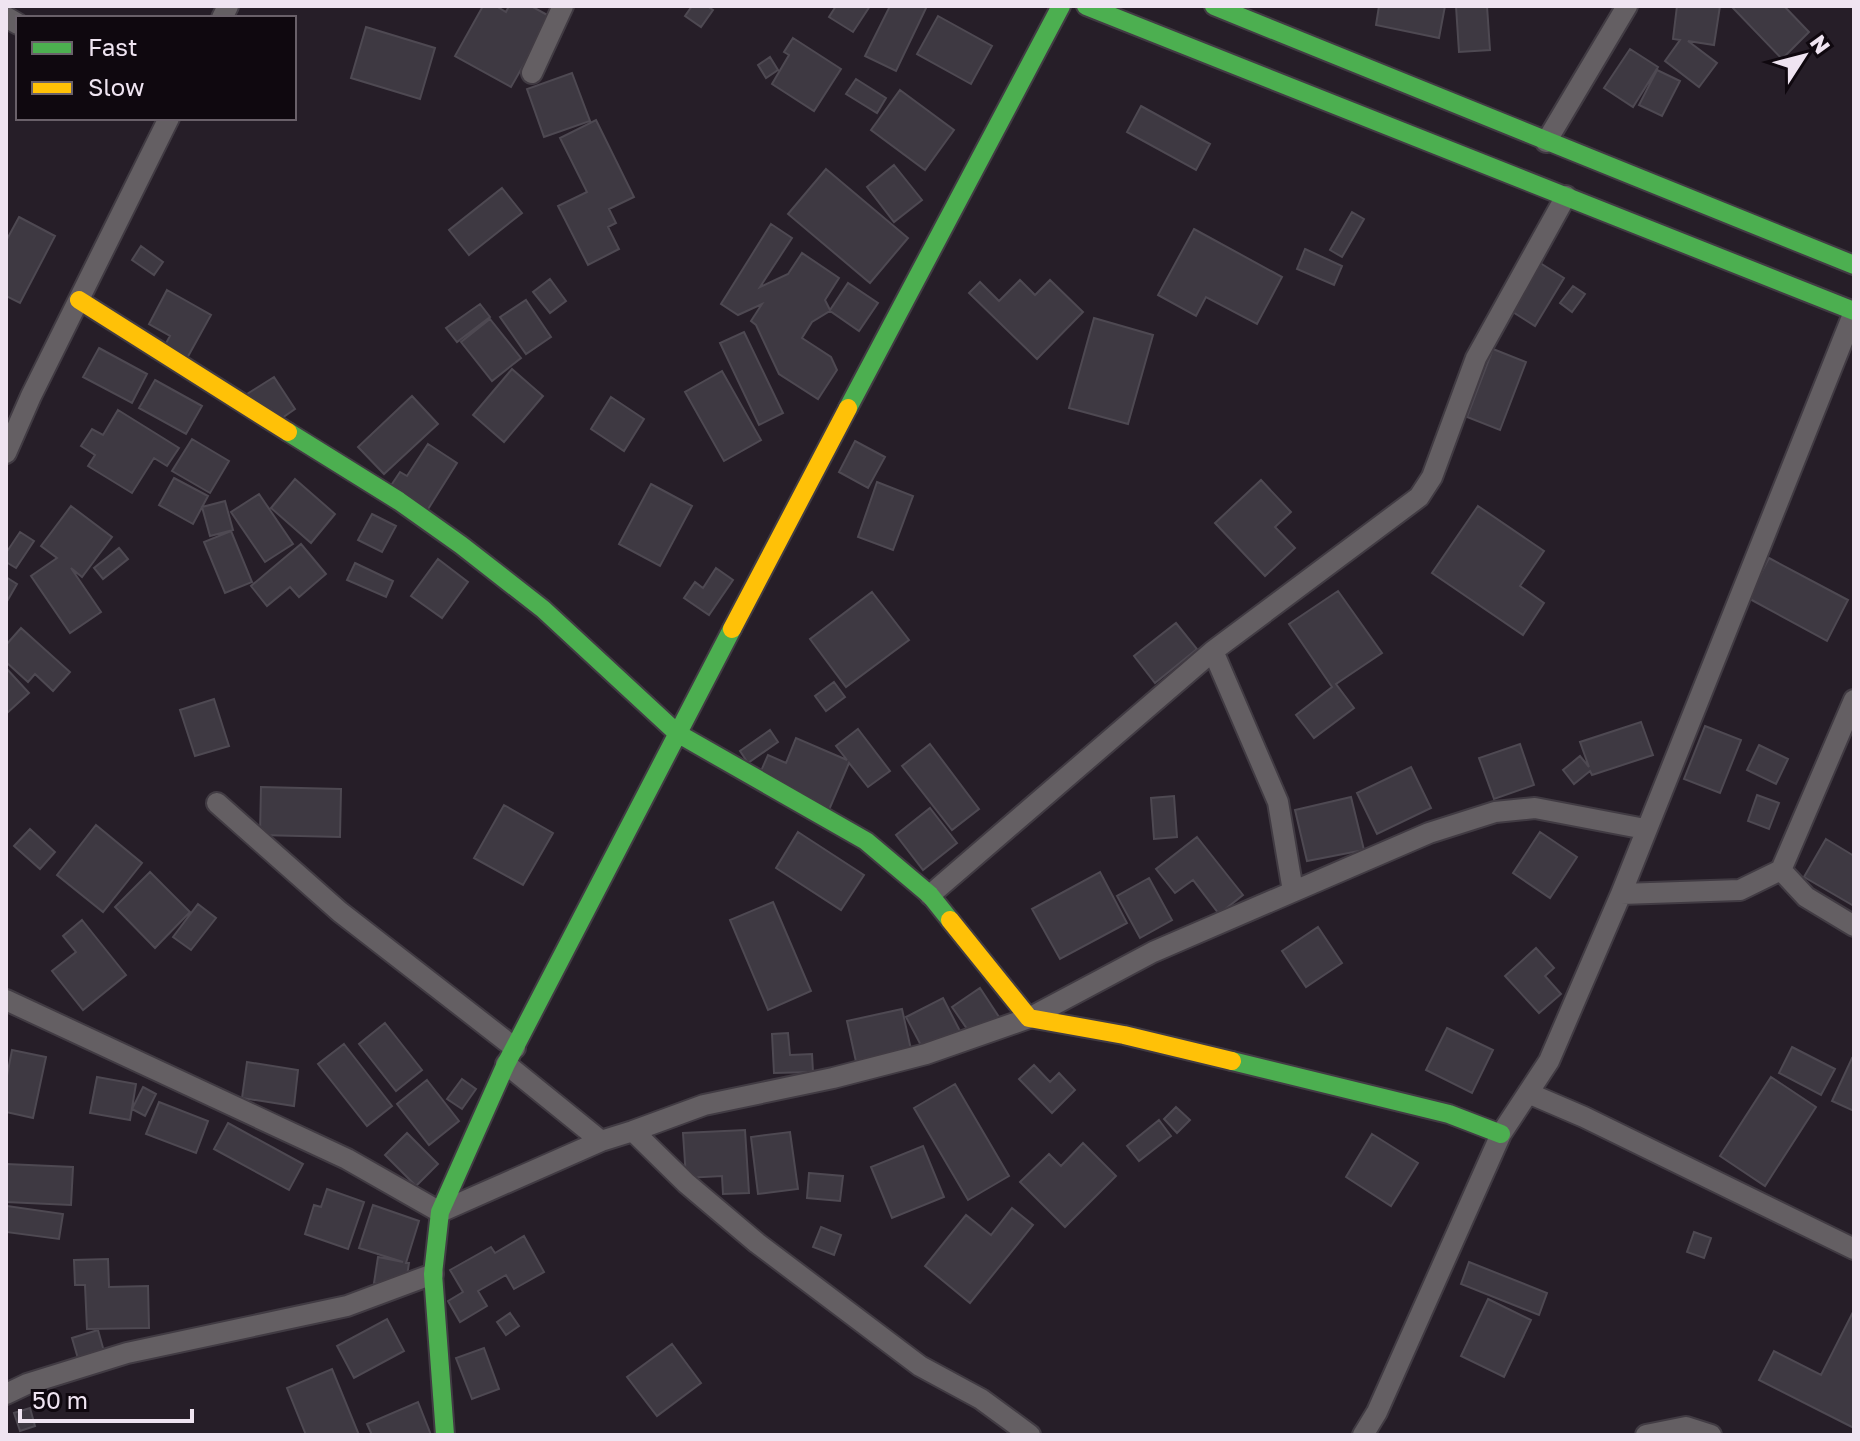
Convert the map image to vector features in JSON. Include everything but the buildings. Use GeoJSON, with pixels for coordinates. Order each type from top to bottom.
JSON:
{"type":"FeatureCollection","features":[{"type":"Feature","properties":{"kind":"main road"},"geometry":{"type":"LineString","coordinates":[[445,1435],[433,1274],[440,1212],[510,1056],[1061,6]]}},
{"type":"Feature","properties":{"kind":"main road"},"geometry":{"type":"LineString","coordinates":[[1086,6],[1854,311]]}},
{"type":"Feature","properties":{"kind":"main road"},"geometry":{"type":"LineString","coordinates":[[1214,6],[1854,265]]}},
{"type":"Feature","properties":{"kind":"main road"},"geometry":{"type":"LineString","coordinates":[[79,300],[399,501],[461,545],[543,609],[677,733],[866,841],[930,895],[1029,1018],[1124,1035],[1449,1114],[1501,1134]]}},
{"type":"Feature","properties":{"kind":"street"},"geometry":{"type":"LineString","coordinates":[[532,73],[563,6]]}},
{"type":"Feature","properties":{"kind":"street"},"geometry":{"type":"LineString","coordinates":[[1546,142],[1627,6]]}},
{"type":"Feature","properties":{"kind":"street"},"geometry":{"type":"LineString","coordinates":[[6,453],[168,120]]}},
{"type":"Feature","properties":{"kind":"street"},"geometry":{"type":"LineString","coordinates":[[930,895],[1213,651],[1419,497],[1432,477],[1476,358],[1566,196]]}},
{"type":"Feature","properties":{"kind":"street"},"geometry":{"type":"LineString","coordinates":[[1363,1435],[1377,1412],[1501,1134],[1549,1061],[1621,894],[1854,311]]}},
{"type":"Feature","properties":{"kind":"street"},"geometry":{"type":"LineString","coordinates":[[1213,651],[1278,802],[1293,891]]}},
{"type":"Feature","properties":{"kind":"street"},"geometry":{"type":"LineString","coordinates":[[1621,894],[1740,890],[1781,870],[1854,700]]}},
{"type":"Feature","properties":{"kind":"street"},"geometry":{"type":"LineString","coordinates":[[217,803],[510,1056],[601,1141]]}},
{"type":"Feature","properties":{"kind":"street"},"geometry":{"type":"LineString","coordinates":[[6,1000],[347,1159],[440,1212],[601,1141],[704,1105],[833,1078],[926,1054],[1029,1018],[1153,952],[1429,833],[1495,812],[1535,808],[1645,829]]}},
{"type":"Feature","properties":{"kind":"street"},"geometry":{"type":"LineString","coordinates":[[1781,870],[1806,897],[1854,926]]}},
{"type":"Feature","properties":{"kind":"street"},"geometry":{"type":"LineString","coordinates":[[1528,1093],[1584,1117],[1854,1249]]}},
{"type":"Feature","properties":{"kind":"street"},"geometry":{"type":"LineString","coordinates":[[633,1131],[686,1183],[757,1243],[920,1366],[981,1399],[1030,1435]]}},
{"type":"Feature","properties":{"kind":"street"},"geometry":{"type":"LineString","coordinates":[[6,1394],[27,1384],[127,1353],[347,1306],[433,1274]]}},
{"type":"Feature","properties":{"kind":"street"},"geometry":{"type":"LineString","coordinates":[[1646,1435],[1686,1427],[1711,1435]]}},
{"type":"Feature","properties":{"kind":"traffic: fast"},"geometry":{"type":"LineString","coordinates":[[848,408],[1061,6]]}},
{"type":"Feature","properties":{"kind":"traffic: fast"},"geometry":{"type":"LineString","coordinates":[[1086,6],[1854,311]]}},
{"type":"Feature","properties":{"kind":"traffic: fast"},"geometry":{"type":"LineString","coordinates":[[1214,6],[1854,265]]}},
{"type":"Feature","properties":{"kind":"traffic: fast"},"geometry":{"type":"LineString","coordinates":[[288,432],[399,501],[461,545],[543,609],[677,733],[866,841],[930,895],[950,920]]}},
{"type":"Feature","properties":{"kind":"traffic: fast"},"geometry":{"type":"LineString","coordinates":[[445,1435],[433,1274],[440,1212],[506,1064],[732,629]]}},
{"type":"Feature","properties":{"kind":"traffic: fast"},"geometry":{"type":"LineString","coordinates":[[1232,1061],[1449,1114],[1501,1134]]}},
{"type":"Feature","properties":{"kind":"traffic: slow"},"geometry":{"type":"LineString","coordinates":[[79,300],[288,432]]}},
{"type":"Feature","properties":{"kind":"traffic: slow"},"geometry":{"type":"LineString","coordinates":[[732,629],[848,408]]}},
{"type":"Feature","properties":{"kind":"traffic: slow"},"geometry":{"type":"LineString","coordinates":[[950,920],[1029,1018],[1124,1035],[1232,1061]]}}]}
